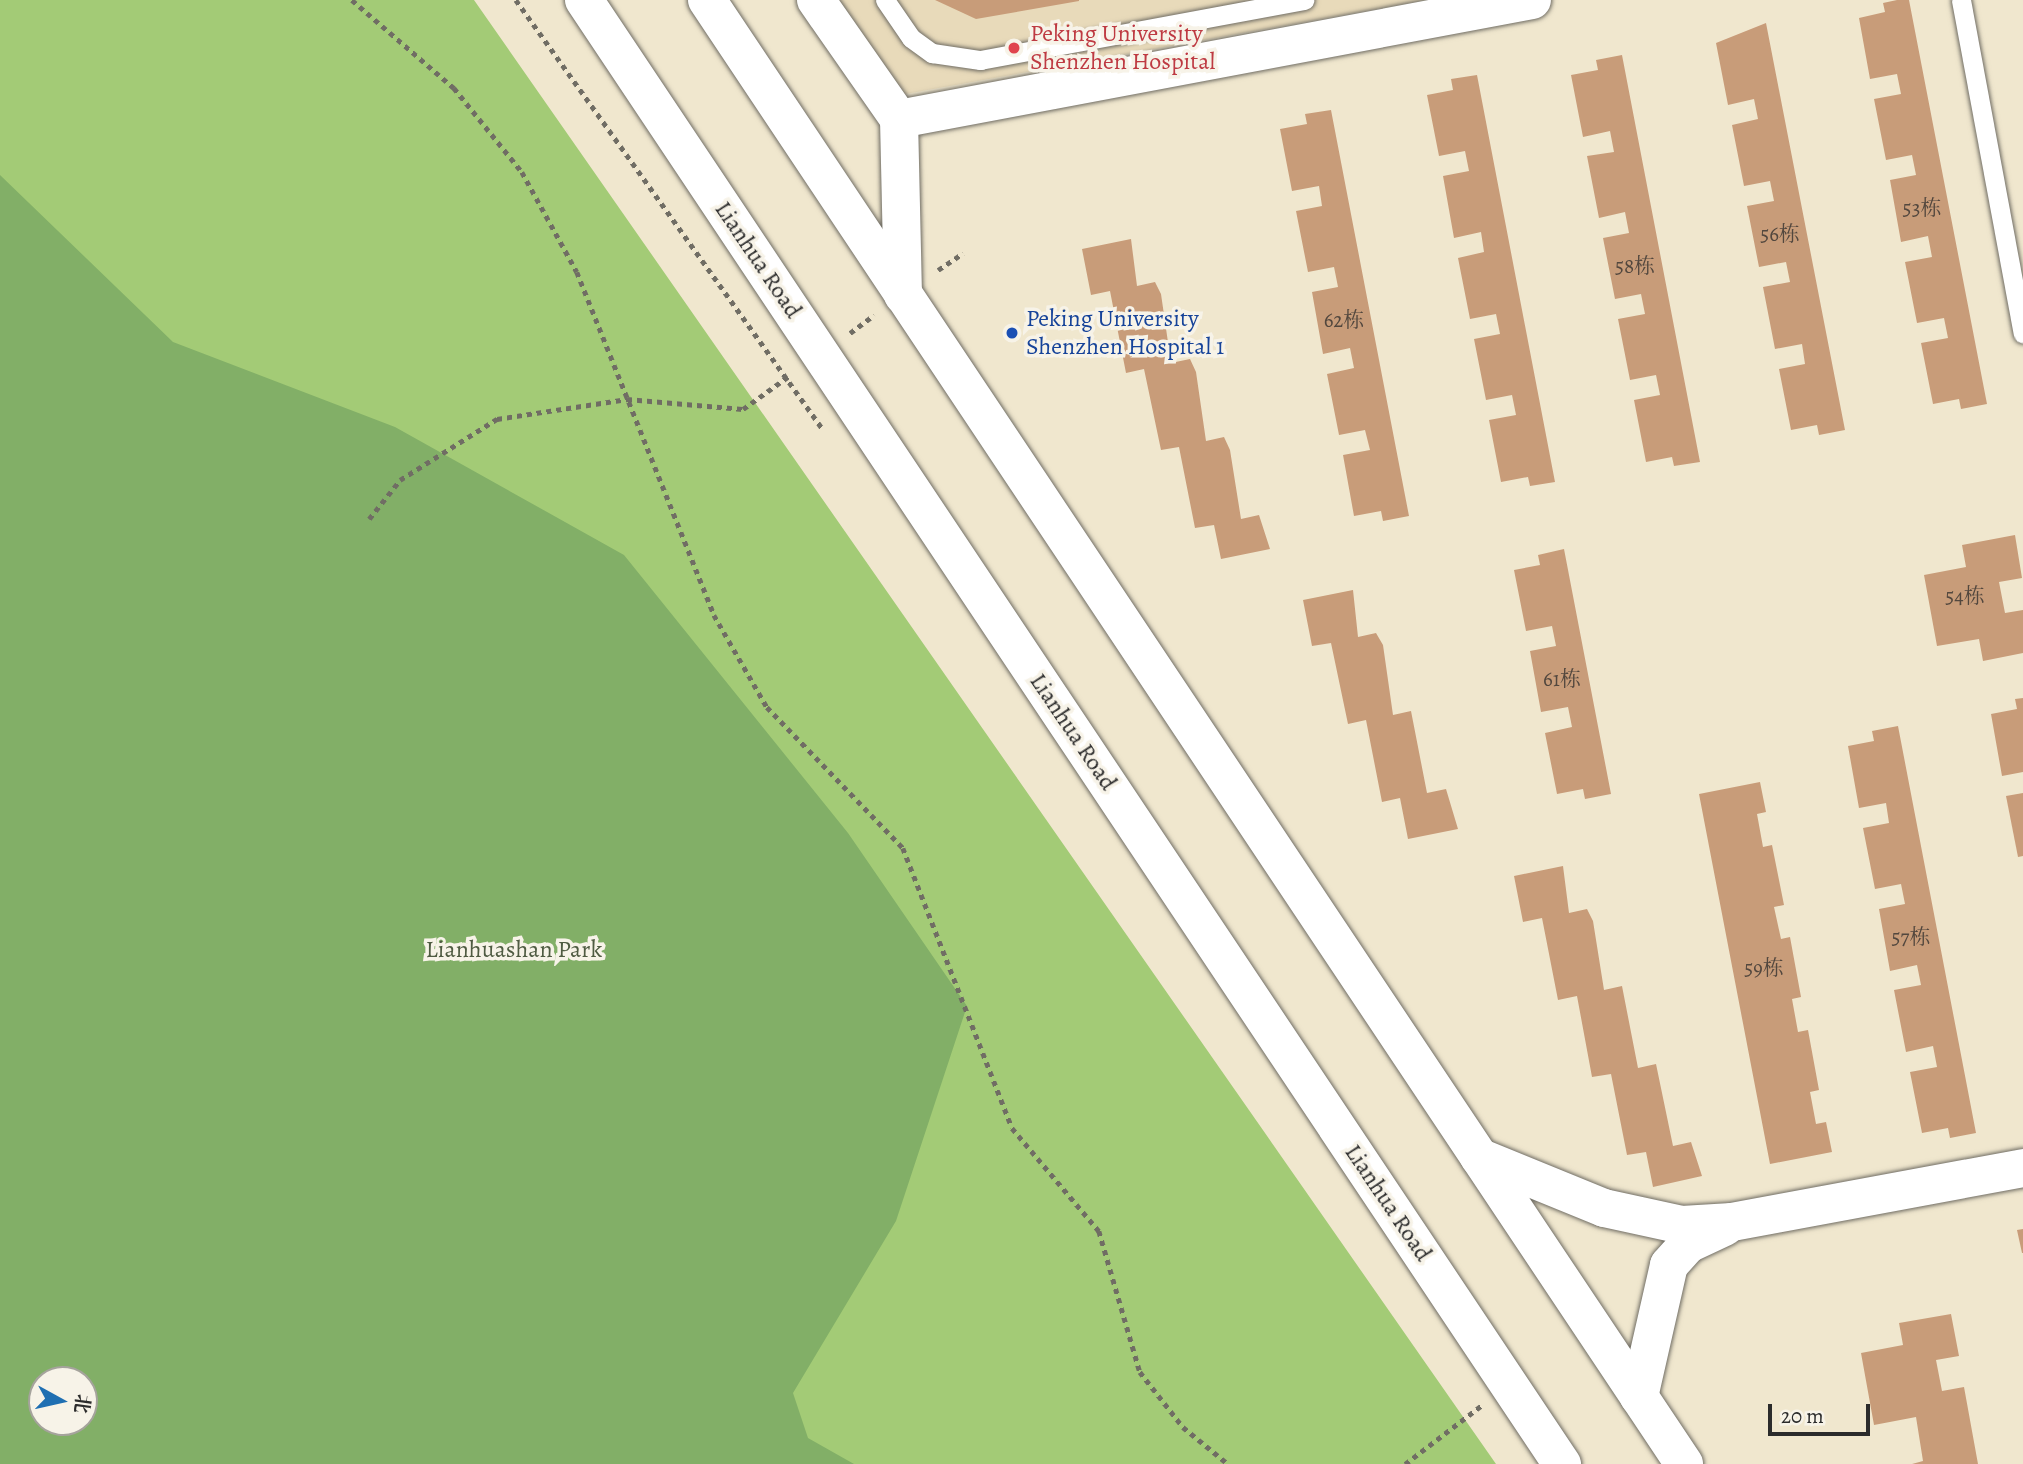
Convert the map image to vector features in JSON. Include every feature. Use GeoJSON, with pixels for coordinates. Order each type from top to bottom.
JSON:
{"type":"FeatureCollection","features":[{"type":"Feature","properties":{"kind":"main road","name":"Lianhua Road"},"geometry":{"type":"LineString","coordinates":[[584,0],[1562,1464]]}},
{"type":"Feature","properties":{"kind":"main road"},"geometry":{"type":"LineString","coordinates":[[707,0],[1684,1464]]}},
{"type":"Feature","properties":{"kind":"main road"},"geometry":{"type":"LineString","coordinates":[[816,0],[898,119],[904,295]]}},
{"type":"Feature","properties":{"kind":"main road"},"geometry":{"type":"LineString","coordinates":[[898,119],[1532,0]]}},
{"type":"Feature","properties":{"kind":"main road"},"geometry":{"type":"LineString","coordinates":[[1479,1157],[1630,1217],[1682,1226],[1732,1223],[2023,1168]]}},
{"type":"Feature","properties":{"kind":"main road"},"geometry":{"type":"LineString","coordinates":[[1639,1397],[1669,1265],[1688,1244],[1732,1223]]}},
{"type":"Feature","properties":{"kind":"lane"},"geometry":{"type":"LineString","coordinates":[[884,0],[911,38],[932,52],[980,60],[1306,0]]}},
{"type":"Feature","properties":{"kind":"lane"},"geometry":{"type":"LineString","coordinates":[[1962,0],[2023,333]]}},
{"type":"Feature","properties":{"kind":"path"},"geometry":{"type":"LineString","coordinates":[[352,0],[454,88],[522,172],[577,272],[714,615],[767,707],[903,848],[1012,1128],[1099,1231],[1140,1372],[1182,1427],[1228,1464]]}},
{"type":"Feature","properties":{"kind":"path"},"geometry":{"type":"LineString","coordinates":[[369,519],[400,480],[497,418],[627,399],[743,409],[963,253]]}},
{"type":"Feature","properties":{"kind":"path"},"geometry":{"type":"LineString","coordinates":[[1405,1464],[1509,1384]]}},
{"type":"Feature","properties":{"kind":"shaded area","name":"Peking University Shenzhen Hospital"},"geometry":{"type":"Polygon","coordinates":[[[832,0],[1426,0],[900,95],[832,0]]]}},
{"type":"Feature","properties":{"kind":"green space","name":"Lianhuashan Park"},"geometry":{"type":"Polygon","coordinates":[[[0,0],[474,0],[1496,1464],[0,1464],[0,0]]]}},
{"type":"Feature","properties":{"kind":"green space"},"geometry":{"type":"Polygon","coordinates":[[[0,175],[173,342],[395,427],[624,555],[848,833],[967,1006],[896,1221],[793,1393],[808,1438],[854,1464],[0,1464],[0,175]]]}},
{"type":"Feature","properties":{"kind":"building"},"geometry":{"type":"Polygon","coordinates":[[[935,0],[1079,0],[1079,1],[976,19],[935,0]]]}},
{"type":"Feature","properties":{"kind":"building"},"geometry":{"type":"Polygon","coordinates":[[[1909,0],[1987,404],[1961,409],[1959,399],[1933,404],[1921,343],[1948,338],[1944,318],[1917,323],[1905,262],[1932,257],[1928,236],[1901,242],[1890,180],[1916,175],[1912,155],[1886,160],[1874,99],[1901,94],[1897,74],[1870,79],[1859,18],[1885,12],[1883,3],[1909,0]]]}},
{"type":"Feature","properties":{"kind":"building"},"geometry":{"type":"Polygon","coordinates":[[[1766,23],[1845,430],[1819,435],[1817,425],[1791,430],[1779,369],[1805,364],[1802,344],[1775,349],[1763,287],[1790,282],[1786,262],[1759,267],[1747,206],[1774,201],[1770,181],[1744,186],[1732,125],[1758,119],[1754,99],[1728,105],[1716,43],[1766,23]]]}},
{"type":"Feature","properties":{"kind":"building"},"geometry":{"type":"Polygon","coordinates":[[[1622,55],[1700,462],[1674,466],[1672,457],[1646,462],[1634,400],[1660,395],[1656,375],[1630,380],[1618,319],[1645,314],[1641,294],[1615,299],[1603,238],[1629,233],[1625,212],[1599,218],[1587,156],[1614,152],[1610,131],[1583,137],[1571,75],[1598,70],[1596,60],[1622,55]]]}},
{"type":"Feature","properties":{"kind":"building"},"geometry":{"type":"Polygon","coordinates":[[[1477,75],[1555,482],[1530,486],[1528,477],[1501,482],[1489,420],[1516,415],[1512,395],[1486,400],[1474,339],[1500,334],[1496,314],[1470,319],[1458,258],[1484,252],[1481,232],[1454,238],[1443,176],[1469,171],[1465,151],[1439,156],[1427,95],[1453,90],[1451,79],[1477,75]]]}},
{"type":"Feature","properties":{"kind":"building"},"geometry":{"type":"Polygon","coordinates":[[[1331,110],[1409,516],[1383,521],[1381,511],[1354,516],[1343,455],[1370,450],[1365,430],[1339,435],[1327,374],[1354,368],[1350,348],[1323,354],[1312,292],[1338,287],[1334,267],[1308,272],[1296,211],[1322,206],[1319,186],[1292,191],[1280,129],[1307,124],[1305,114],[1331,110]]]}},
{"type":"Feature","properties":{"kind":"building"},"geometry":{"type":"Polygon","coordinates":[[[1131,239],[1137,286],[1155,282],[1161,294],[1171,363],[1190,359],[1196,372],[1206,441],[1224,437],[1230,450],[1241,519],[1259,515],[1270,549],[1221,559],[1214,525],[1195,528],[1179,447],[1161,450],[1144,369],[1126,373],[1110,291],[1091,295],[1082,249],[1131,239]]]}},
{"type":"Feature","properties":{"kind":"building"},"geometry":{"type":"Polygon","coordinates":[[[2015,535],[2022,578],[1999,582],[2005,613],[2023,610],[2023,653],[1983,661],[1979,639],[1937,646],[1924,575],[1966,567],[1962,545],[2015,535]]]}},
{"type":"Feature","properties":{"kind":"building"},"geometry":{"type":"Polygon","coordinates":[[[1564,549],[1611,794],[1585,799],[1583,789],[1557,794],[1545,733],[1572,727],[1568,707],[1541,712],[1530,651],[1556,646],[1552,626],[1526,631],[1514,570],[1540,565],[1538,555],[1564,549]]]}},
{"type":"Feature","properties":{"kind":"building"},"geometry":{"type":"Polygon","coordinates":[[[1353,590],[1358,637],[1376,633],[1383,645],[1393,715],[1411,711],[1427,793],[1446,789],[1458,829],[1408,839],[1400,798],[1382,802],[1366,720],[1348,724],[1331,643],[1312,646],[1303,600],[1353,590]]]}},
{"type":"Feature","properties":{"kind":"building"},"geometry":{"type":"Polygon","coordinates":[[[2023,698],[2023,772],[2002,776],[1991,714],[2017,709],[2015,699],[2023,698]]]}},
{"type":"Feature","properties":{"kind":"building"},"geometry":{"type":"Polygon","coordinates":[[[1898,726],[1976,1133],[1950,1138],[1948,1128],[1922,1133],[1910,1072],[1937,1067],[1933,1046],[1906,1052],[1894,990],[1921,985],[1917,965],[1890,971],[1879,909],[1905,904],[1901,884],[1875,889],[1863,828],[1889,823],[1886,803],[1859,808],[1848,746],[1874,741],[1872,731],[1898,726]]]}},
{"type":"Feature","properties":{"kind":"building"},"geometry":{"type":"Polygon","coordinates":[[[1760,782],[1766,812],[1757,814],[1763,847],[1772,845],[1784,905],[1774,907],[1781,939],[1790,937],[1801,997],[1792,999],[1798,1032],[1808,1030],[1819,1090],[1810,1092],[1816,1124],[1826,1122],[1832,1152],[1770,1164],[1699,794],[1760,782]]]}},
{"type":"Feature","properties":{"kind":"building"},"geometry":{"type":"Polygon","coordinates":[[[2023,793],[2023,856],[2018,857],[2006,796],[2023,793]]]}},
{"type":"Feature","properties":{"kind":"building"},"geometry":{"type":"Polygon","coordinates":[[[1563,866],[1569,913],[1587,909],[1593,921],[1604,990],[1622,986],[1638,1068],[1656,1064],[1673,1146],[1691,1142],[1702,1176],[1653,1187],[1646,1152],[1627,1155],[1611,1074],[1592,1077],[1577,996],[1558,1000],[1542,918],[1523,922],[1514,876],[1563,866]]]}},
{"type":"Feature","properties":{"kind":"building"},"geometry":{"type":"Polygon","coordinates":[[[2023,1229],[2023,1253],[2022,1253],[2017,1230],[2023,1229]]]}},
{"type":"Feature","properties":{"kind":"building"},"geometry":{"type":"Polygon","coordinates":[[[1951,1314],[1959,1356],[1936,1360],[1942,1391],[1964,1387],[1978,1464],[1912,1464],[1923,1461],[1916,1417],[1874,1425],[1861,1353],[1903,1345],[1899,1323],[1951,1314]]]}},
{"type":"Feature","properties":{"kind":"place","name":"Peking University Shenzhen Hospital"},"geometry":{"type":"Point","coordinates":[1014,48]}},
{"type":"Feature","properties":{"kind":"place","name":"Peking University Shenzhen Hospital 1"},"geometry":{"type":"Point","coordinates":[1012,333]}}]}
